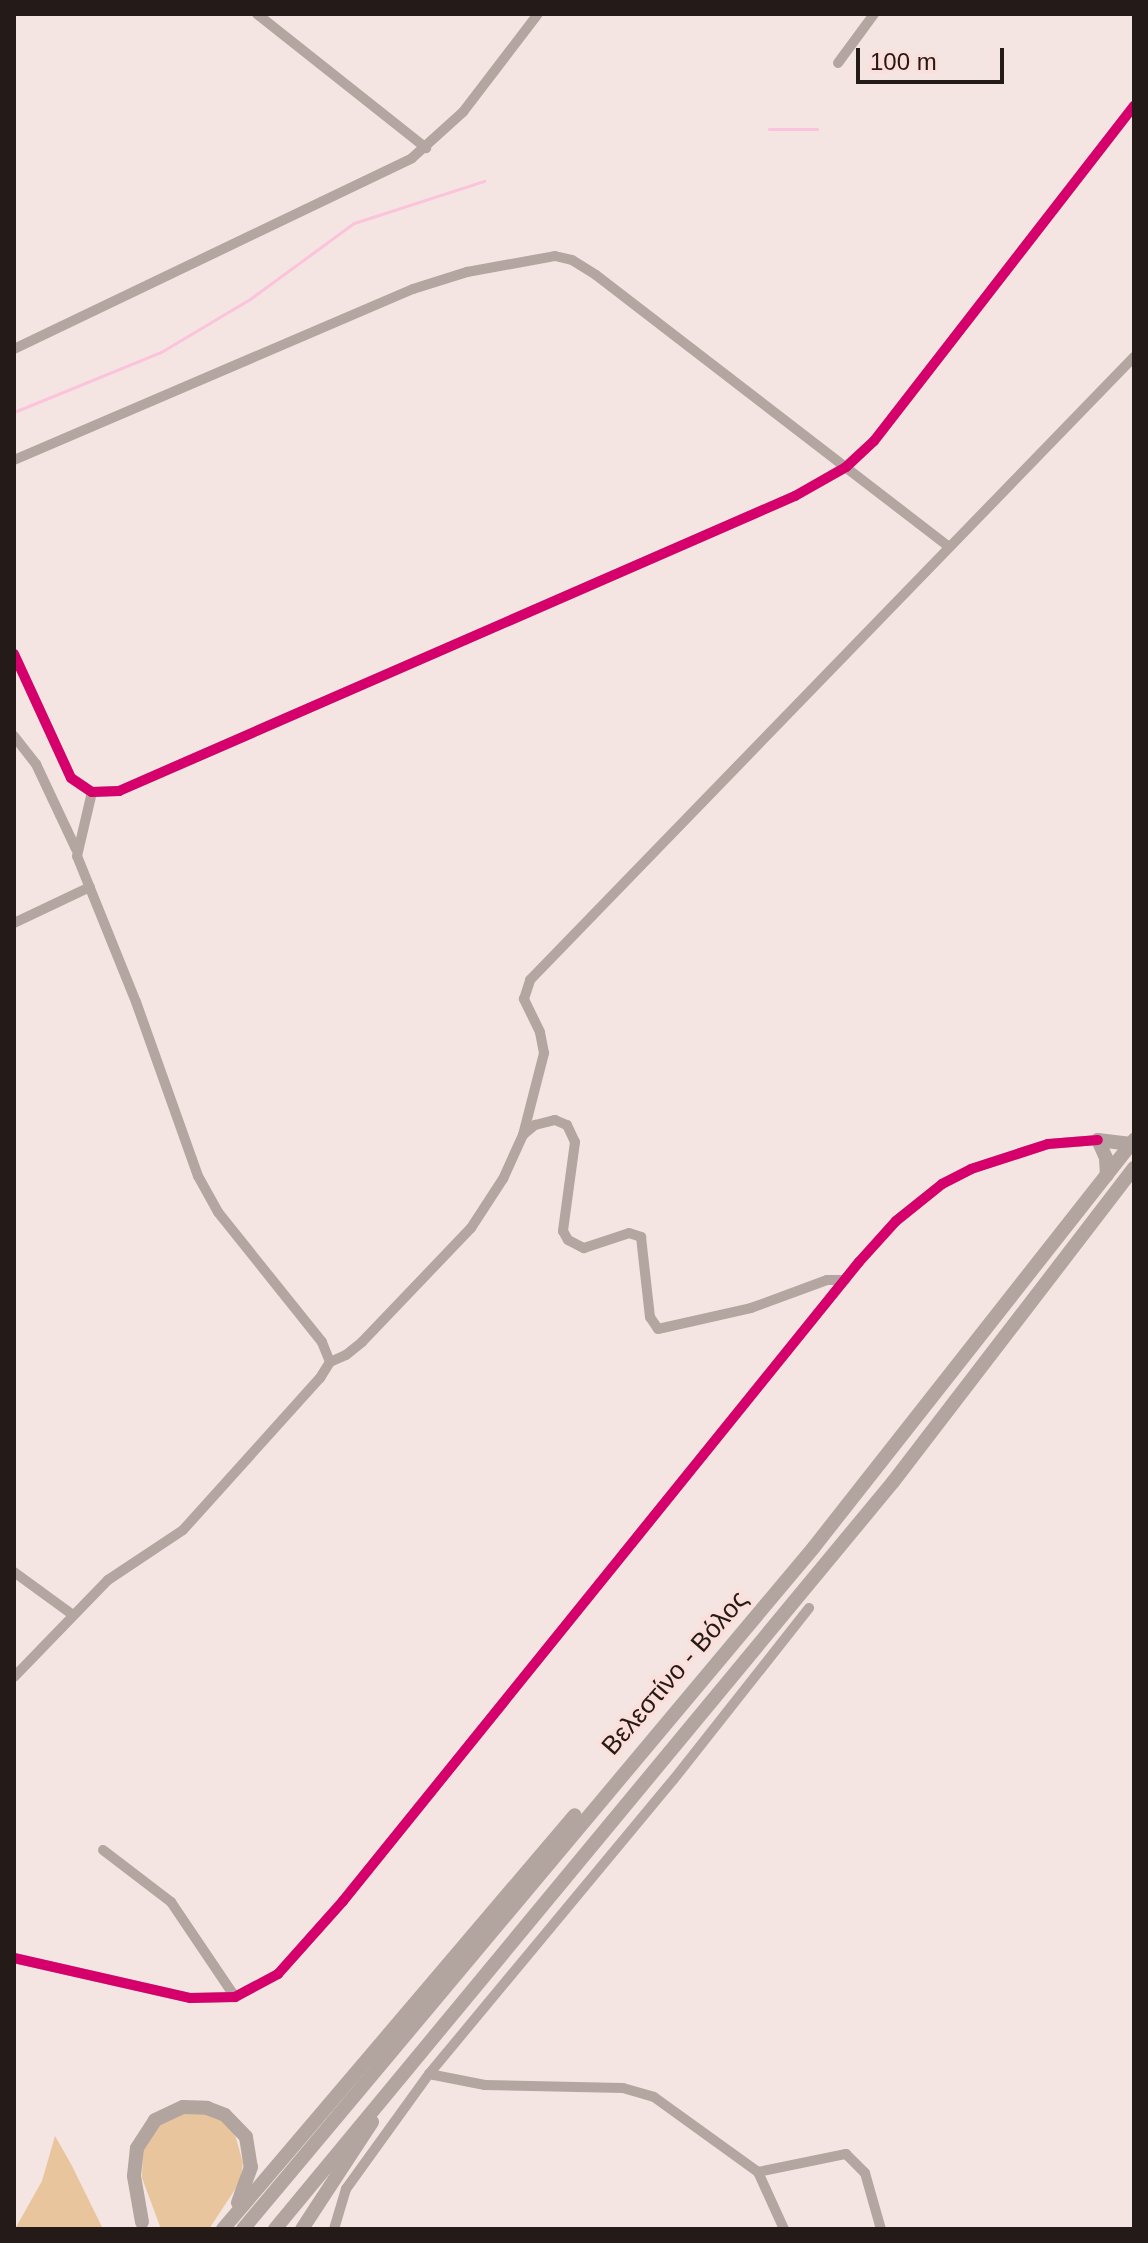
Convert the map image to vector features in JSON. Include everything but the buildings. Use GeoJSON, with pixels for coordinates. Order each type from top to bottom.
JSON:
{"type":"FeatureCollection","features":[{"type":"Feature","properties":{"kind":"highway"},"geometry":{"type":"LineString","coordinates":[[1107,1175],[1106,1158],[1098,1140],[1133,1142]]}},
{"type":"Feature","properties":{"kind":"highway","name":"Βελεστίνο - Βόλος"},"geometry":{"type":"LineString","coordinates":[[243,2229],[634,1758],[814,1547],[1133,1142]]}},
{"type":"Feature","properties":{"kind":"highway","name":"Βελεστίνο - Βόλος"},"geometry":{"type":"LineString","coordinates":[[275,2229],[902,1470],[1134,1168]]}},
{"type":"Feature","properties":{"kind":"highway"},"geometry":{"type":"LineString","coordinates":[[225,2227],[550,1843],[634,1758]]}},
{"type":"Feature","properties":{"kind":"highway"},"geometry":{"type":"LineString","coordinates":[[302,2229],[415,2057]]}},
{"type":"Feature","properties":{"kind":"highway"},"geometry":{"type":"LineString","coordinates":[[142,2222],[134,2160],[140,2141],[155,2120],[174,2109],[198,2106],[225,2115],[246,2138],[249,2175],[225,2227]]}},
{"type":"Feature","properties":{"kind":"street"},"geometry":{"type":"LineString","coordinates":[[257,14],[426,148]]}},
{"type":"Feature","properties":{"kind":"street"},"geometry":{"type":"LineString","coordinates":[[14,349],[386,173],[426,148],[463,112],[538,14]]}},
{"type":"Feature","properties":{"kind":"street"},"geometry":{"type":"LineString","coordinates":[[838,63],[874,14]]}},
{"type":"Feature","properties":{"kind":"street"},"geometry":{"type":"LineString","coordinates":[[14,654],[68,773],[92,792],[119,791],[795,496],[846,467],[898,412],[1134,106]]}},
{"type":"Feature","properties":{"kind":"street"},"geometry":{"type":"LineString","coordinates":[[14,460],[413,289],[467,272],[555,256],[584,267],[948,546]]}},
{"type":"Feature","properties":{"kind":"street"},"geometry":{"type":"LineString","coordinates":[[14,1677],[120,1569],[183,1530],[320,1378],[330,1362],[362,1342],[471,1228],[503,1179],[523,1135],[544,1053],[540,1032],[524,999],[530,980],[1134,357]]}},
{"type":"Feature","properties":{"kind":"street"},"geometry":{"type":"LineString","coordinates":[[14,736],[36,764],[77,851],[131,988],[205,1192],[242,1245],[322,1342],[330,1362]]}},
{"type":"Feature","properties":{"kind":"street"},"geometry":{"type":"LineString","coordinates":[[77,851],[92,792]]}},
{"type":"Feature","properties":{"kind":"street"},"geometry":{"type":"LineString","coordinates":[[14,923],[90,887]]}},
{"type":"Feature","properties":{"kind":"street"},"geometry":{"type":"LineString","coordinates":[[523,1135],[535,1125],[555,1120],[571,1130],[575,1142],[563,1231],[568,1240],[584,1248],[629,1233],[641,1237],[650,1317],[658,1329],[751,1308],[827,1280],[845,1280]]}},
{"type":"Feature","properties":{"kind":"street"},"geometry":{"type":"LineString","coordinates":[[14,1958],[190,1998],[235,1997],[278,1974],[299,1955],[896,1221],[942,1184],[1022,1151],[1098,1140]]}},
{"type":"Feature","properties":{"kind":"street"},"geometry":{"type":"LineString","coordinates":[[14,1572],[73,1615]]}},
{"type":"Feature","properties":{"kind":"street"},"geometry":{"type":"LineString","coordinates":[[334,2229],[346,2189],[429,2074],[756,1678],[809,1608]]}},
{"type":"Feature","properties":{"kind":"street"},"geometry":{"type":"LineString","coordinates":[[741,1665],[756,1678]]}},
{"type":"Feature","properties":{"kind":"street"},"geometry":{"type":"LineString","coordinates":[[103,1850],[171,1902],[235,1997]]}},
{"type":"Feature","properties":{"kind":"street"},"geometry":{"type":"LineString","coordinates":[[429,2074],[485,2085],[640,2091],[681,2114],[758,2172],[784,2229]]}},
{"type":"Feature","properties":{"kind":"street"},"geometry":{"type":"LineString","coordinates":[[758,2172],[846,2154],[865,2173],[881,2229]]}},
{"type":"Feature","properties":{"kind":"shaded area"},"geometry":{"type":"Polygon","coordinates":[[[200,2112],[221,2119],[234,2131],[243,2163],[240,2182],[209,2229],[161,2229],[142,2178],[143,2149],[160,2124],[179,2114],[200,2112]]]}},
{"type":"Feature","properties":{"kind":"shaded area"},"geometry":{"type":"Polygon","coordinates":[[[55,2136],[103,2229],[15,2229],[42,2181],[55,2136]]]}},
{"type":"Feature","properties":{"kind":"waterway"},"geometry":{"type":"LineString","coordinates":[[769,129],[817,129]]}},
{"type":"Feature","properties":{"kind":"waterway"},"geometry":{"type":"LineString","coordinates":[[14,412],[161,352],[250,299],[354,223],[484,181]]}},
{"type":"Feature","properties":{"kind":"cycle path"},"geometry":{"type":"LineString","coordinates":[[14,654],[71,778],[92,792],[119,791],[795,496],[846,467],[874,441],[1134,106]]}},
{"type":"Feature","properties":{"kind":"cycle path"},"geometry":{"type":"LineString","coordinates":[[14,1958],[190,1998],[235,1997],[278,1974],[343,1901],[859,1262],[896,1221],[942,1184],[971,1169],[1048,1144],[1098,1140]]}}]}
